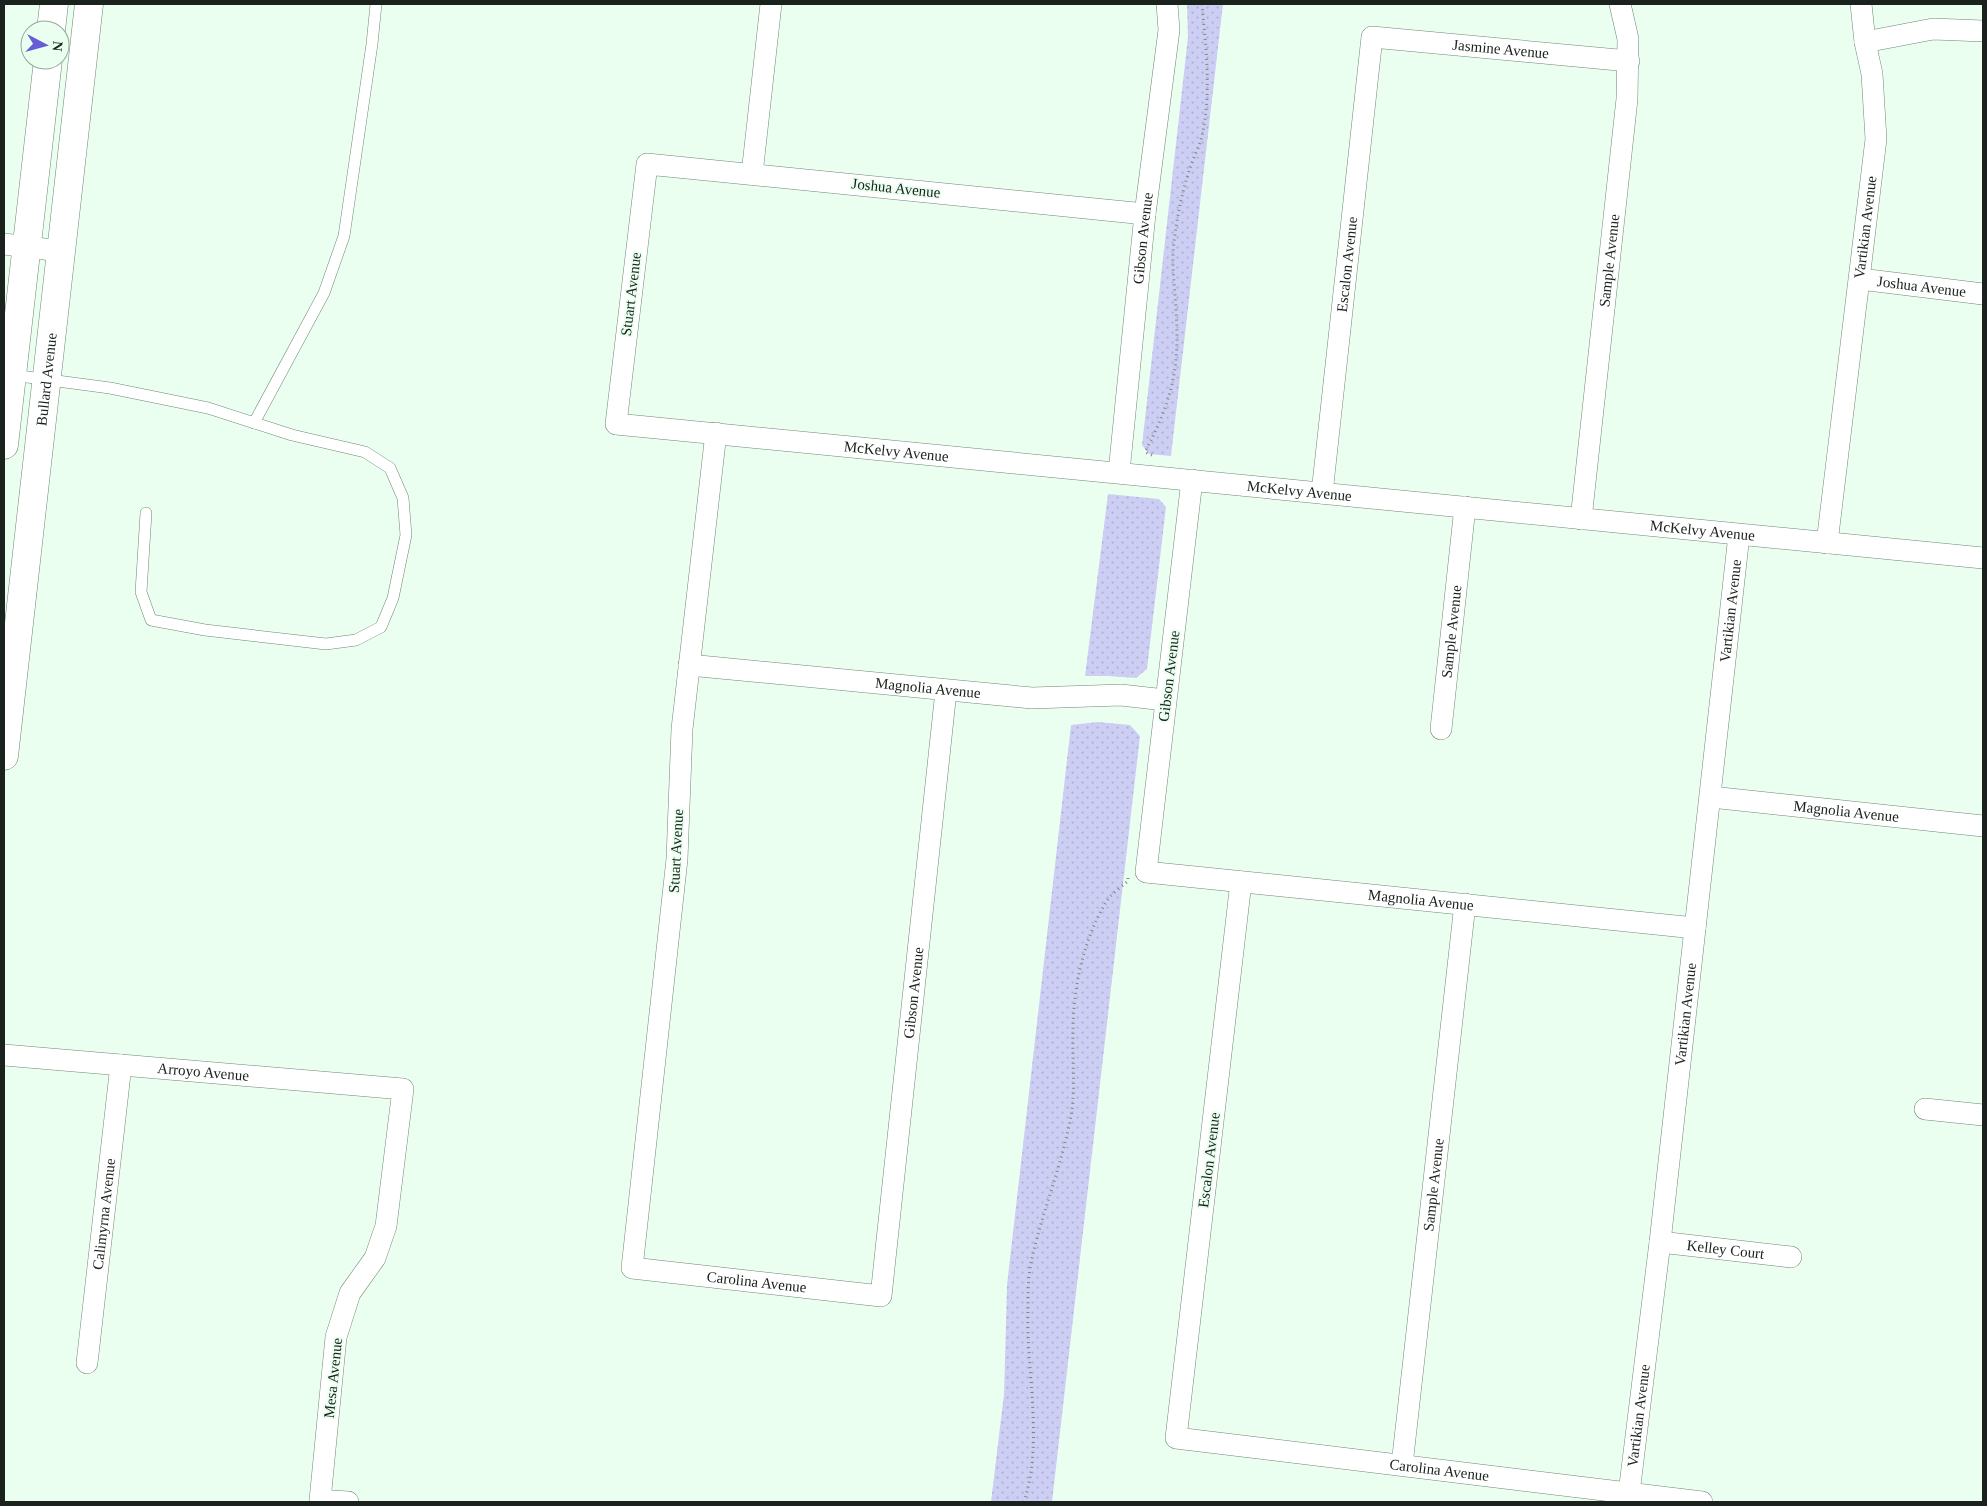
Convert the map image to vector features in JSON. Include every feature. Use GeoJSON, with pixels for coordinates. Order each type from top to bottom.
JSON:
{"type":"FeatureCollection","features":[{"type":"Feature","properties":{"kind":"main road"},"geometry":{"type":"LineString","coordinates":[[52,20],[54,4]]}},
{"type":"Feature","properties":{"kind":"main road","name":"Bullard Avenue"},"geometry":{"type":"LineString","coordinates":[[4,756],[89,4]]}},
{"type":"Feature","properties":{"kind":"main road"},"geometry":{"type":"LineString","coordinates":[[4,445],[12,375],[15,245],[46,70]]}},
{"type":"Feature","properties":{"kind":"street"},"geometry":{"type":"LineString","coordinates":[[752,174],[771,4]]}},
{"type":"Feature","properties":{"kind":"street","name":"Gibson Avenue"},"geometry":{"type":"LineString","coordinates":[[1118,472],[1145,214],[1169,30],[1167,4]]}},
{"type":"Feature","properties":{"kind":"street","name":"Sample Avenue"},"geometry":{"type":"LineString","coordinates":[[1581,519],[1627,99],[1628,39],[1620,4]]}},
{"type":"Feature","properties":{"kind":"street","name":"Vartikian Avenue"},"geometry":{"type":"LineString","coordinates":[[1827,542],[1876,139],[1872,74],[1865,42],[1861,4]]}},
{"type":"Feature","properties":{"kind":"street"},"geometry":{"type":"LineString","coordinates":[[1865,42],[1933,30],[1983,31]]}},
{"type":"Feature","properties":{"kind":"street","name":"Jasmine Avenue"},"geometry":{"type":"LineString","coordinates":[[1372,37],[1629,61]]}},
{"type":"Feature","properties":{"kind":"street","name":"Escalon Avenue"},"geometry":{"type":"LineString","coordinates":[[1322,493],[1372,37]]}},
{"type":"Feature","properties":{"kind":"street","name":"Joshua Avenue"},"geometry":{"type":"LineString","coordinates":[[647,164],[1145,214]]}},
{"type":"Feature","properties":{"kind":"street","name":"Stuart Avenue"},"geometry":{"type":"LineString","coordinates":[[616,424],[647,164]]}},
{"type":"Feature","properties":{"kind":"street"},"geometry":{"type":"LineString","coordinates":[[15,245],[60,251]]}},
{"type":"Feature","properties":{"kind":"street","name":"Joshua Avenue"},"geometry":{"type":"LineString","coordinates":[[1860,279],[1983,294]]}},
{"type":"Feature","properties":{"kind":"street","name":"McKelvy Avenue"},"geometry":{"type":"LineString","coordinates":[[616,424],[1983,558]]}},
{"type":"Feature","properties":{"kind":"street","name":"Stuart Avenue"},"geometry":{"type":"LineString","coordinates":[[632,1268],[675,877],[682,729],[716,433]]}},
{"type":"Feature","properties":{"kind":"street","name":"Gibson Avenue"},"geometry":{"type":"LineString","coordinates":[[1138,871],[1165,700],[1192,480]]}},
{"type":"Feature","properties":{"kind":"street","name":"Sample Avenue"},"geometry":{"type":"LineString","coordinates":[[1442,729],[1465,506]]}},
{"type":"Feature","properties":{"kind":"street","name":"Vartikian Avenue"},"geometry":{"type":"LineString","coordinates":[[1629,1494],[1711,797],[1739,534]]}},
{"type":"Feature","properties":{"kind":"street","name":"Magnolia Avenue"},"geometry":{"type":"LineString","coordinates":[[689,665],[1032,698],[1122,696],[1165,700]]}},
{"type":"Feature","properties":{"kind":"street","name":"Gibson Avenue"},"geometry":{"type":"LineString","coordinates":[[881,1296],[946,691]]}},
{"type":"Feature","properties":{"kind":"street","name":"Magnolia Avenue"},"geometry":{"type":"LineString","coordinates":[[1711,797],[1983,826]]}},
{"type":"Feature","properties":{"kind":"street","name":"Magnolia Avenue"},"geometry":{"type":"LineString","coordinates":[[1138,871],[1695,928]]}},
{"type":"Feature","properties":{"kind":"street","name":"Escalon Avenue"},"geometry":{"type":"LineString","coordinates":[[1176,1438],[1241,882]]}},
{"type":"Feature","properties":{"kind":"street","name":"Sample Avenue"},"geometry":{"type":"LineString","coordinates":[[1402,1465],[1465,904]]}},
{"type":"Feature","properties":{"kind":"street","name":"Arroyo Avenue"},"geometry":{"type":"LineString","coordinates":[[4,1055],[403,1089]]}},
{"type":"Feature","properties":{"kind":"street","name":"Calimyrna Avenue"},"geometry":{"type":"LineString","coordinates":[[87,1363],[121,1065]]}},
{"type":"Feature","properties":{"kind":"street","name":"Mesa Avenue"},"geometry":{"type":"LineString","coordinates":[[348,1502],[320,1500],[336,1337],[350,1293],[375,1258],[386,1226],[403,1089]]}},
{"type":"Feature","properties":{"kind":"street"},"geometry":{"type":"LineString","coordinates":[[1924,1109],[1983,1115]]}},
{"type":"Feature","properties":{"kind":"street","name":"Kelley Court"},"geometry":{"type":"LineString","coordinates":[[1660,1242],[1791,1257]]}},
{"type":"Feature","properties":{"kind":"street","name":"Carolina Avenue"},"geometry":{"type":"LineString","coordinates":[[632,1268],[881,1296]]}},
{"type":"Feature","properties":{"kind":"street","name":"Carolina Avenue"},"geometry":{"type":"LineString","coordinates":[[1176,1438],[1702,1502]]}},
{"type":"Feature","properties":{"kind":"lane"},"geometry":{"type":"LineString","coordinates":[[254,423],[324,293],[344,236],[372,44],[376,4]]}},
{"type":"Feature","properties":{"kind":"lane"},"geometry":{"type":"LineString","coordinates":[[12,375],[47,378],[110,388],[208,408],[292,435],[365,452],[390,468],[403,498],[406,535],[393,598],[381,627],[356,640],[326,644],[205,630],[151,620],[141,592],[146,513]]}},
{"type":"Feature","properties":{"kind":"path"},"geometry":{"type":"LineString","coordinates":[[1155,456],[1145,452],[1162,420],[1172,391],[1176,364],[1178,341],[1172,260],[1174,242],[1180,203],[1190,167],[1200,141],[1206,106],[1207,70],[1202,4]]}},
{"type":"Feature","properties":{"kind":"path"},"geometry":{"type":"LineString","coordinates":[[1024,1502],[1033,1471],[1028,1311],[1031,1260],[1052,1184],[1064,1152],[1072,1112],[1073,1032],[1077,979],[1081,963],[1107,901],[1138,871]]}},
{"type":"Feature","properties":{"kind":"shaded area"},"geometry":{"type":"Polygon","coordinates":[[[1187,4],[1223,4],[1171,456],[1149,454],[1142,445],[1188,37],[1187,4]]]}},
{"type":"Feature","properties":{"kind":"shaded area"},"geometry":{"type":"Polygon","coordinates":[[[1108,494],[1159,499],[1166,507],[1147,669],[1136,678],[1085,676],[1108,494]]]}},
{"type":"Feature","properties":{"kind":"shaded area"},"geometry":{"type":"Polygon","coordinates":[[[1098,722],[1130,725],[1140,736],[1052,1502],[991,1502],[1004,1394],[1007,1285],[1071,725],[1098,722]]]}}]}
